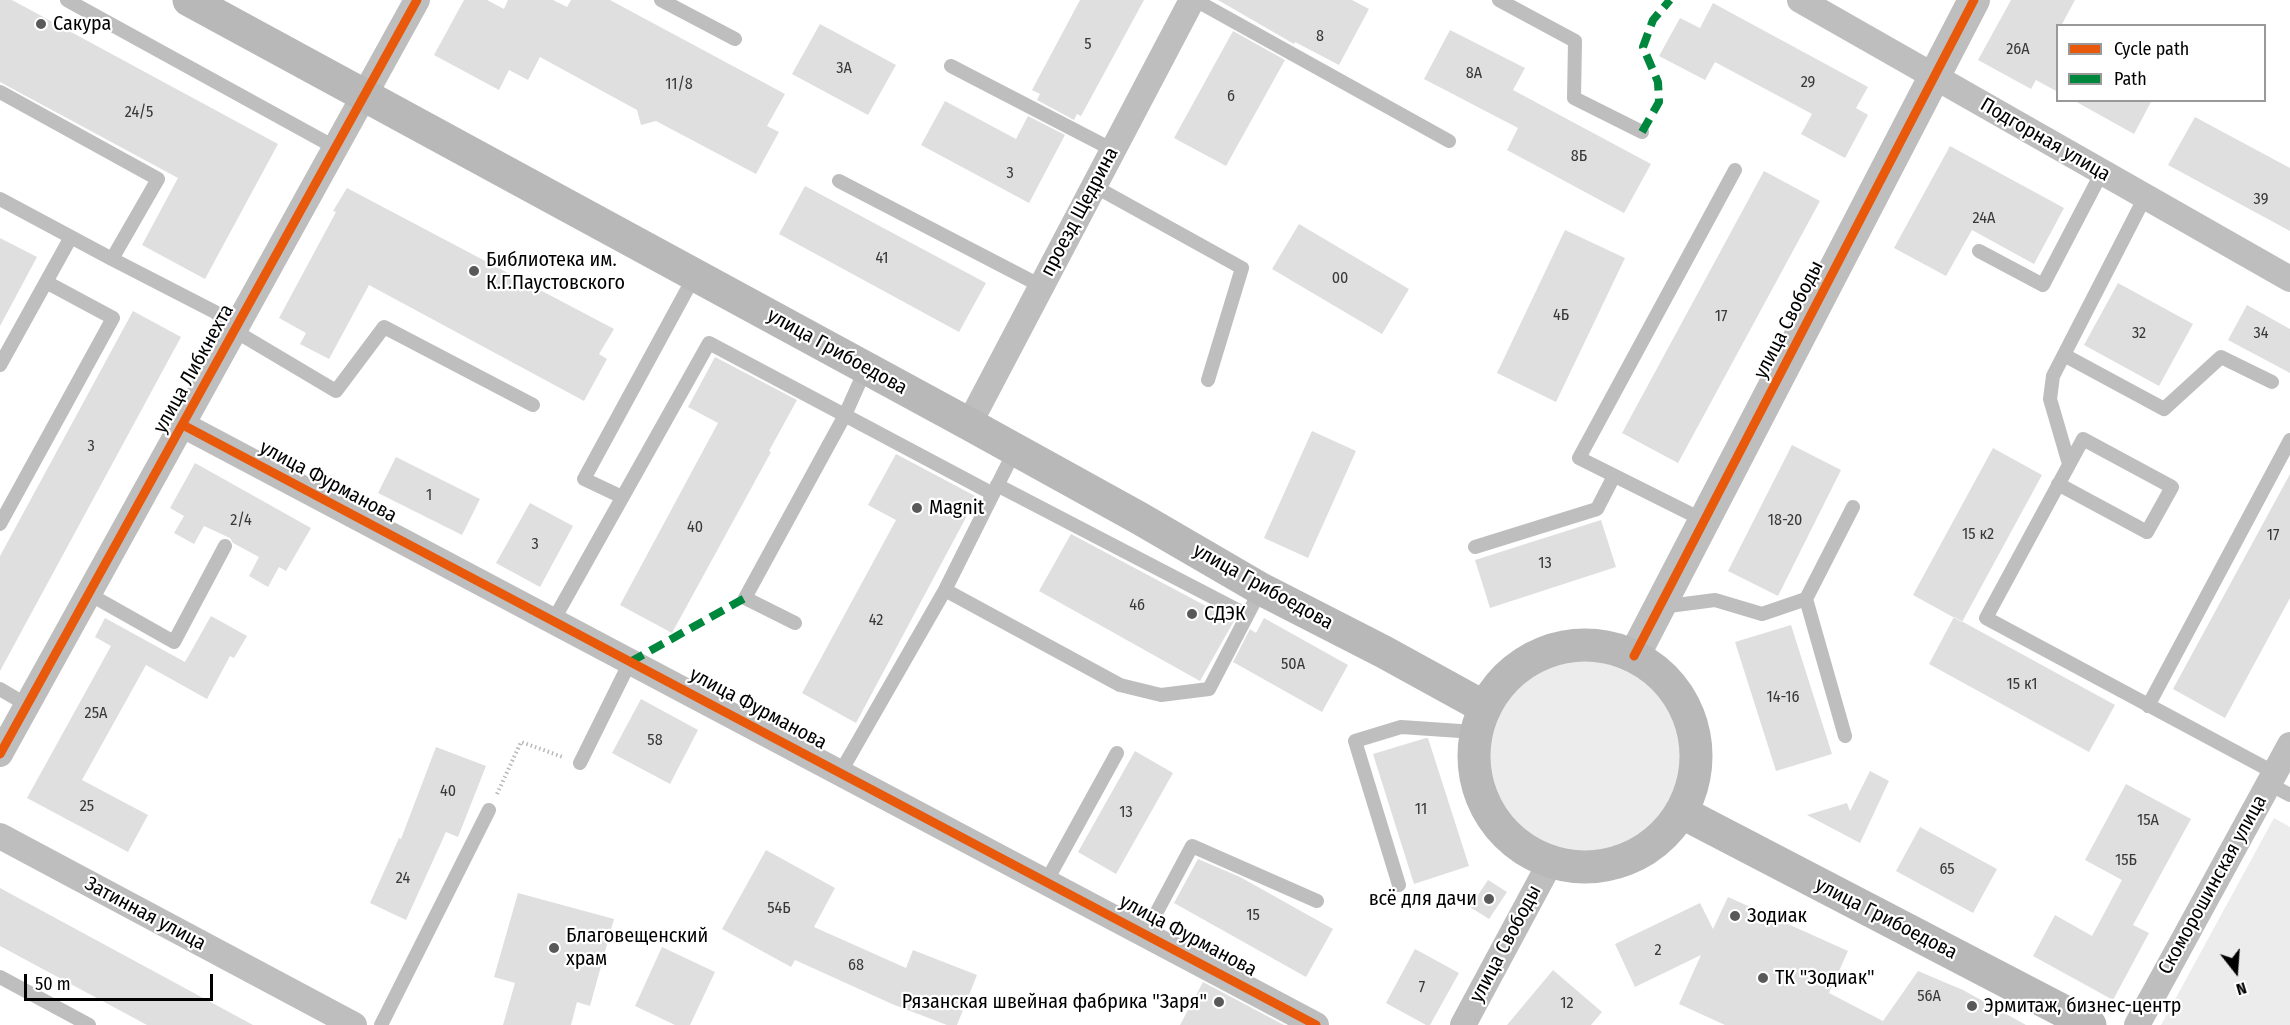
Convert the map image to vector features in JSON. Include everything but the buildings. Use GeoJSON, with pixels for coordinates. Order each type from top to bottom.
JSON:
{"type":"FeatureCollection","features":[{"type":"Feature","properties":{"kind":"main road","name":"улица Грибоедова"},"geometry":{"type":"LineString","coordinates":[[189,0],[1139,518],[1254,602],[1384,652],[1480,719]]}},
{"type":"Feature","properties":{"kind":"main road"},"geometry":{"type":"LineString","coordinates":[[1566,646],[1602,646],[1634,656],[1670,684],[1688,714],[1696,748],[1694,780],[1681,812],[1652,845],[1626,860],[1589,868],[1550,863],[1516,844],[1491,818],[1473,770],[1480,719],[1500,683],[1533,658],[1566,646]]}},
{"type":"Feature","properties":{"kind":"main road","name":"улица Грибоедова"},"geometry":{"type":"LineString","coordinates":[[1681,812],[2090,1025]]}},
{"type":"Feature","properties":{"kind":"street","name":"улица Либкнехта"},"geometry":{"type":"LineString","coordinates":[[0,754],[236,331],[417,0]]}},
{"type":"Feature","properties":{"kind":"street","name":"проезд Щедрина"},"geometry":{"type":"LineString","coordinates":[[969,424],[1193,0]]}},
{"type":"Feature","properties":{"kind":"street","name":"Подгорная улица"},"geometry":{"type":"LineString","coordinates":[[1800,0],[2290,279]]}},
{"type":"Feature","properties":{"kind":"street","name":"улица Свободы"},"geometry":{"type":"LineString","coordinates":[[1634,656],[1706,521],[1974,0]]}},
{"type":"Feature","properties":{"kind":"street","name":"улица Фурманова"},"geometry":{"type":"LineString","coordinates":[[183,425],[1316,1025]]}},
{"type":"Feature","properties":{"kind":"street","name":"Скоморошинская улица"},"geometry":{"type":"LineString","coordinates":[[2137,1025],[2278,784],[2290,745]]}},
{"type":"Feature","properties":{"kind":"street","name":"Затинная улица"},"geometry":{"type":"LineString","coordinates":[[0,836],[341,1022]]}},
{"type":"Feature","properties":{"kind":"street","name":"улица Свободы"},"geometry":{"type":"LineString","coordinates":[[1463,1025],[1550,863]]}},
{"type":"Feature","properties":{"kind":"lane"},"geometry":{"type":"LineString","coordinates":[[67,0],[336,148]]}},
{"type":"Feature","properties":{"kind":"lane"},"geometry":{"type":"LineString","coordinates":[[661,0],[735,39]]}},
{"type":"Feature","properties":{"kind":"lane"},"geometry":{"type":"LineString","coordinates":[[1193,0],[1449,141]]}},
{"type":"Feature","properties":{"kind":"lane"},"geometry":{"type":"LineString","coordinates":[[1498,0],[1575,41],[1574,98],[1642,132]]}},
{"type":"Feature","properties":{"kind":"lane"},"geometry":{"type":"LineString","coordinates":[[951,66],[1113,150]]}},
{"type":"Feature","properties":{"kind":"lane"},"geometry":{"type":"LineString","coordinates":[[0,92],[158,178],[112,259]]}},
{"type":"Feature","properties":{"kind":"lane"},"geometry":{"type":"LineString","coordinates":[[1706,521],[1579,458],[1735,170]]}},
{"type":"Feature","properties":{"kind":"lane"},"geometry":{"type":"LineString","coordinates":[[1979,250],[2043,285],[2102,172]]}},
{"type":"Feature","properties":{"kind":"lane"},"geometry":{"type":"LineString","coordinates":[[839,181],[1041,286]]}},
{"type":"Feature","properties":{"kind":"lane"},"geometry":{"type":"LineString","coordinates":[[1094,186],[1242,268],[1208,380]]}},
{"type":"Feature","properties":{"kind":"lane"},"geometry":{"type":"LineString","coordinates":[[2069,464],[2050,399],[2054,376],[2145,197]]}},
{"type":"Feature","properties":{"kind":"lane"},"geometry":{"type":"LineString","coordinates":[[0,199],[215,312],[236,331],[336,391],[384,327],[533,405]]}},
{"type":"Feature","properties":{"kind":"lane"},"geometry":{"type":"LineString","coordinates":[[0,365],[71,237]]}},
{"type":"Feature","properties":{"kind":"lane"},"geometry":{"type":"LineString","coordinates":[[622,497],[584,479],[695,275]]}},
{"type":"Feature","properties":{"kind":"lane"},"geometry":{"type":"LineString","coordinates":[[0,524],[113,318],[46,282]]}},
{"type":"Feature","properties":{"kind":"lane"},"geometry":{"type":"LineString","coordinates":[[2088,307],[2101,315]]}},
{"type":"Feature","properties":{"kind":"lane"},"geometry":{"type":"LineString","coordinates":[[553,621],[709,343],[845,415],[995,489],[1254,602],[1209,689],[1161,694],[1120,685],[945,590]]}},
{"type":"Feature","properties":{"kind":"lane"},"geometry":{"type":"LineString","coordinates":[[2064,355],[2164,409],[2221,357],[2272,382]]}},
{"type":"Feature","properties":{"kind":"lane"},"geometry":{"type":"LineString","coordinates":[[795,623],[745,598],[845,415],[866,368]]}},
{"type":"Feature","properties":{"kind":"lane"},"geometry":{"type":"LineString","coordinates":[[2058,484],[2147,532],[2172,487],[2083,439],[2058,484],[1986,618],[2148,706],[2278,784]]}},
{"type":"Feature","properties":{"kind":"lane"},"geometry":{"type":"LineString","coordinates":[[2148,706],[2290,440]]}},
{"type":"Feature","properties":{"kind":"lane"},"geometry":{"type":"LineString","coordinates":[[840,773],[945,590],[1015,450]]}},
{"type":"Feature","properties":{"kind":"lane"},"geometry":{"type":"LineString","coordinates":[[1475,547],[1597,509],[1614,476]]}},
{"type":"Feature","properties":{"kind":"lane"},"geometry":{"type":"LineString","coordinates":[[1845,736],[1806,599],[1852,507]]}},
{"type":"Feature","properties":{"kind":"lane"},"geometry":{"type":"LineString","coordinates":[[89,594],[174,642],[225,546]]}},
{"type":"Feature","properties":{"kind":"lane"},"geometry":{"type":"LineString","coordinates":[[1661,607],[1715,600],[1762,614],[1806,599]]}},
{"type":"Feature","properties":{"kind":"lane"},"geometry":{"type":"LineString","coordinates":[[580,763],[630,662]]}},
{"type":"Feature","properties":{"kind":"lane"},"geometry":{"type":"LineString","coordinates":[[0,689],[27,705]]}},
{"type":"Feature","properties":{"kind":"lane"},"geometry":{"type":"LineString","coordinates":[[1399,885],[1355,741],[1401,727],[1480,719]]}},
{"type":"Feature","properties":{"kind":"lane"},"geometry":{"type":"LineString","coordinates":[[1046,882],[1118,753]]}},
{"type":"Feature","properties":{"kind":"lane"},"geometry":{"type":"LineString","coordinates":[[381,1025],[489,810]]}},
{"type":"Feature","properties":{"kind":"lane"},"geometry":{"type":"LineString","coordinates":[[1145,934],[1192,846],[1317,901]]}},
{"type":"Feature","properties":{"kind":"lane"},"geometry":{"type":"LineString","coordinates":[[0,977],[89,1025]]}},
{"type":"Feature","properties":{"kind":"path"},"geometry":{"type":"LineString","coordinates":[[489,810],[521,742],[580,763]]}},
{"type":"Feature","properties":{"kind":"shaded area"},"geometry":{"type":"Polygon","coordinates":[[[1585,659],[1604,661],[1622,667],[1639,676],[1654,688],[1666,703],[1675,720],[1681,738],[1683,757],[1681,776],[1675,794],[1666,811],[1654,826],[1639,838],[1622,847],[1604,853],[1585,855],[1566,853],[1548,847],[1531,838],[1516,826],[1504,811],[1495,794],[1489,776],[1487,757],[1489,738],[1495,720],[1504,703],[1516,688],[1531,676],[1548,667],[1566,661],[1585,659]]]}},
{"type":"Feature","properties":{"kind":"shaded area"},"geometry":{"type":"Polygon","coordinates":[[[2274,818],[2290,827],[2290,1025],[2161,1025],[2274,818]]]}},
{"type":"Feature","properties":{"kind":"marked path"},"geometry":{"type":"LineString","coordinates":[[1642,132],[1659,102],[1658,82],[1643,47],[1653,20],[1670,0]]}},
{"type":"Feature","properties":{"kind":"marked path"},"geometry":{"type":"LineString","coordinates":[[630,662],[745,598]]}},
{"type":"Feature","properties":{"kind":"cycle path"},"geometry":{"type":"LineString","coordinates":[[0,754],[417,0]]}},
{"type":"Feature","properties":{"kind":"cycle path"},"geometry":{"type":"LineString","coordinates":[[1634,656],[1974,0]]}},
{"type":"Feature","properties":{"kind":"cycle path"},"geometry":{"type":"LineString","coordinates":[[183,425],[1316,1025]]}},
{"type":"Feature","properties":{"kind":"place","name":"Сакура"},"geometry":{"type":"Point","coordinates":[41,24]}},
{"type":"Feature","properties":{"kind":"place","name":"Библиотека им. К.Г.Паустовского"},"geometry":{"type":"Point","coordinates":[474,271]}},
{"type":"Feature","properties":{"kind":"place","name":"Magnit"},"geometry":{"type":"Point","coordinates":[917,508]}},
{"type":"Feature","properties":{"kind":"place","name":"СДЭК"},"geometry":{"type":"Point","coordinates":[1192,614]}},
{"type":"Feature","properties":{"kind":"place","name":"всё для дачи"},"geometry":{"type":"Point","coordinates":[1489,899]}},
{"type":"Feature","properties":{"kind":"place","name":"Зодиак"},"geometry":{"type":"Point","coordinates":[1735,916]}},
{"type":"Feature","properties":{"kind":"place","name":"Благовещенский храм"},"geometry":{"type":"Point","coordinates":[554,948]}},
{"type":"Feature","properties":{"kind":"place","name":"ТК \"Зодиак\""},"geometry":{"type":"Point","coordinates":[1763,978]}},
{"type":"Feature","properties":{"kind":"place","name":"Рязанская швейная фабрика \"Заря\""},"geometry":{"type":"Point","coordinates":[1219,1002]}},
{"type":"Feature","properties":{"kind":"place","name":"Эрмитаж, бизнес-центр"},"geometry":{"type":"Point","coordinates":[1972,1006]}}]}
